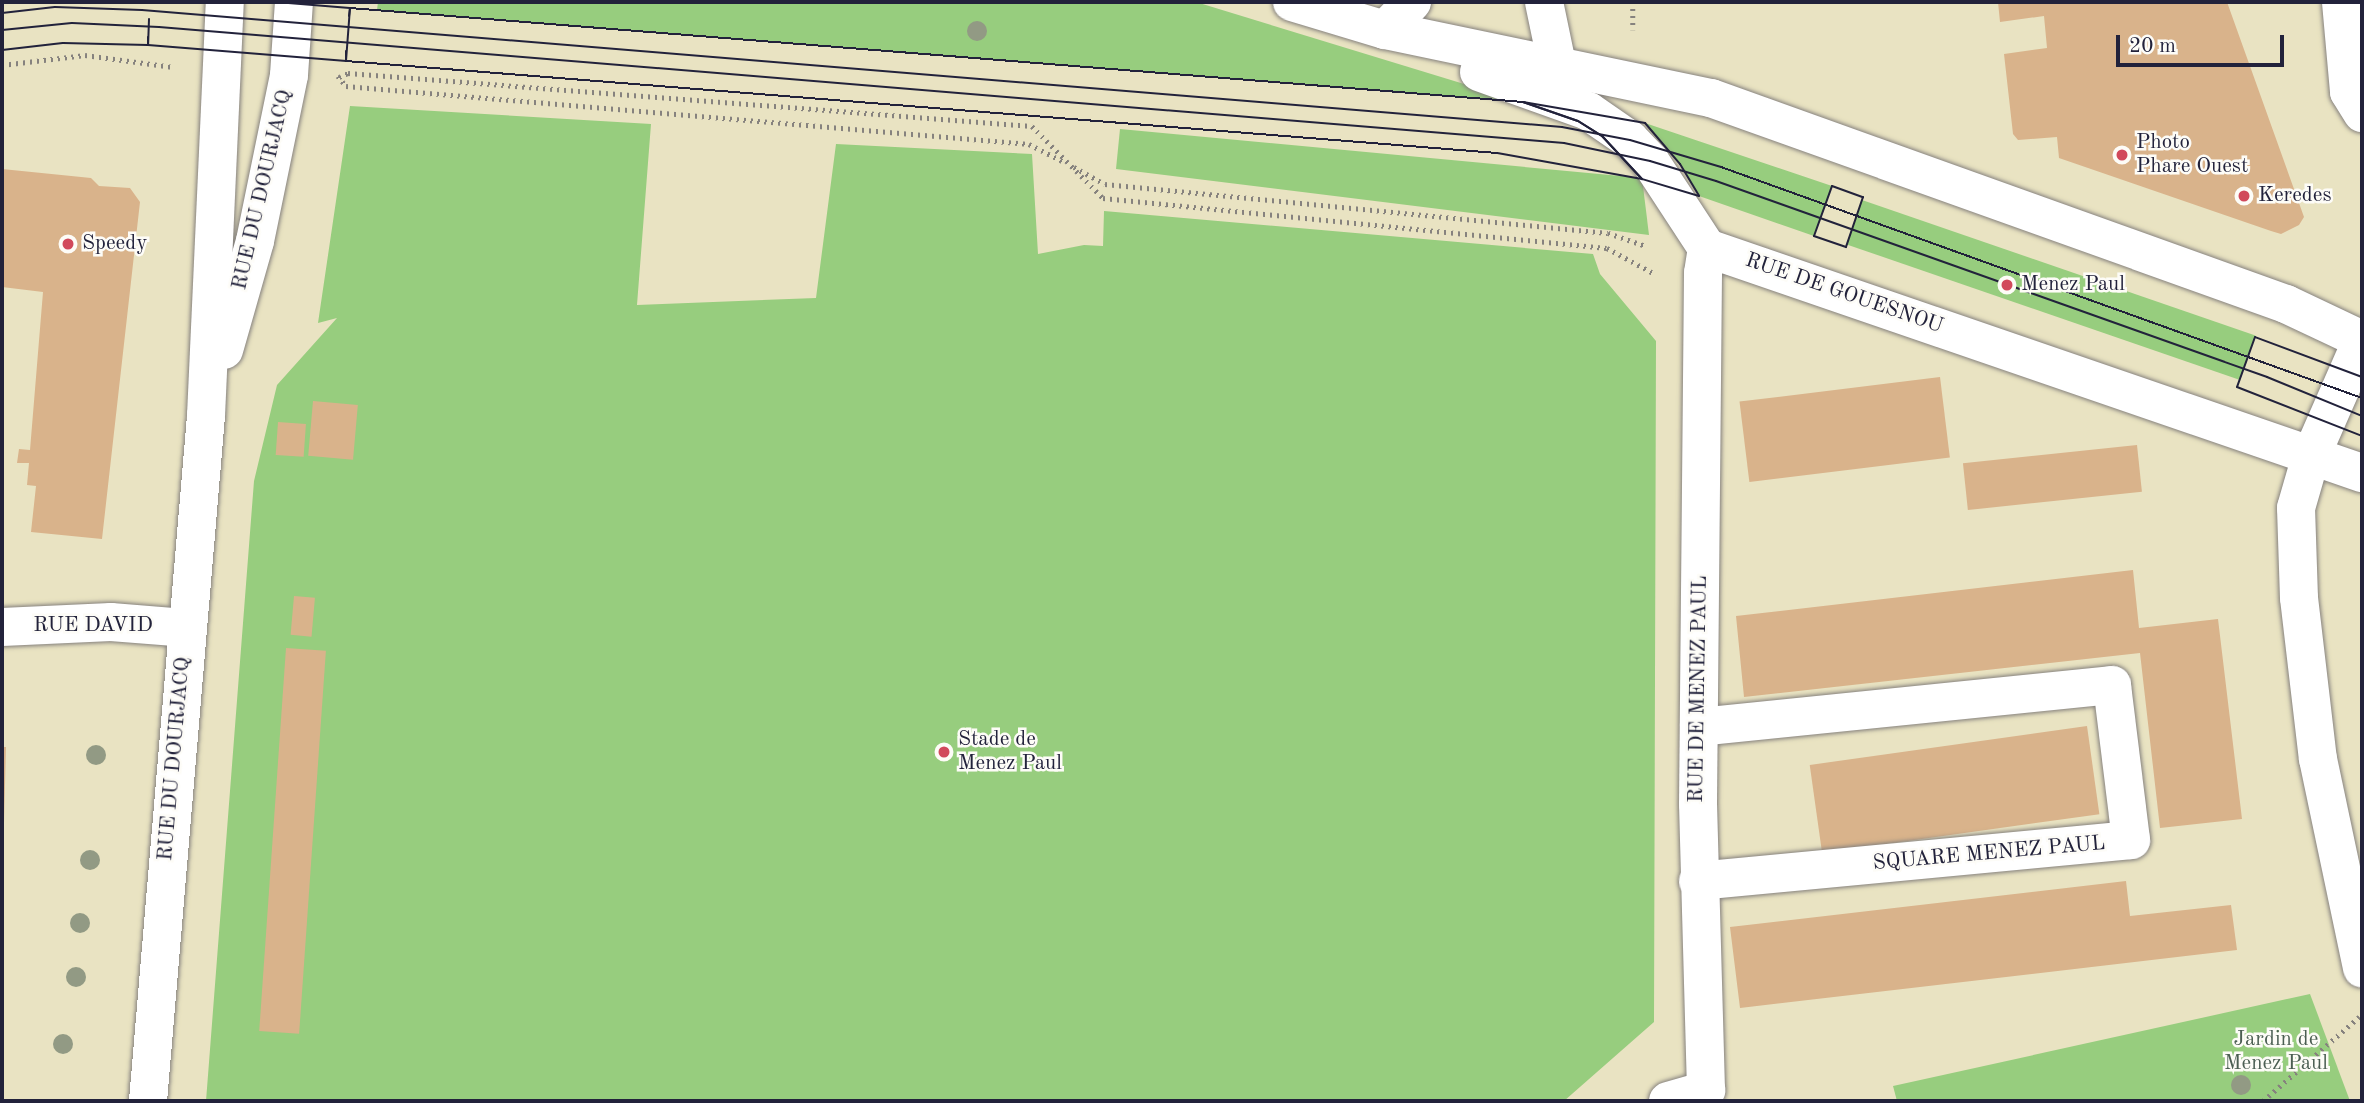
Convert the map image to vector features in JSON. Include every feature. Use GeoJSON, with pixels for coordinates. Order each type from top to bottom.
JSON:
{"type":"FeatureCollection","features":[{"type":"Feature","properties":{"kind":"street","name":"RUE DU DOURJACQ"},"geometry":{"type":"LineString","coordinates":[[148,1101],[185,628],[206,416],[225,2]]}},
{"type":"Feature","properties":{"kind":"street","name":"RUE DU DOURJACQ"},"geometry":{"type":"LineString","coordinates":[[206,416],[255,241],[289,75],[293,2]]}},
{"type":"Feature","properties":{"kind":"street"},"geometry":{"type":"LineString","coordinates":[[1292,2],[1385,30],[1558,69],[1711,97],[2286,304],[2362,340],[2311,456],[2296,508],[2299,598],[2318,759],[2362,968]]}},
{"type":"Feature","properties":{"kind":"street"},"geometry":{"type":"LineString","coordinates":[[1385,30],[1412,2]]}},
{"type":"Feature","properties":{"kind":"street"},"geometry":{"type":"LineString","coordinates":[[1544,2],[1558,69]]}},
{"type":"Feature","properties":{"kind":"street"},"geometry":{"type":"LineString","coordinates":[[2341,2],[2349,92],[2362,113]]}},
{"type":"Feature","properties":{"kind":"street"},"geometry":{"type":"LineString","coordinates":[[1385,30],[1445,60],[1588,111],[1630,140],[1650,160],[1707,248]]}},
{"type":"Feature","properties":{"kind":"street","name":"RUE DE MENEZ PAUL"},"geometry":{"type":"LineString","coordinates":[[1668,1101],[1708,1095],[1698,881],[1703,291],[1707,248]]}},
{"type":"Feature","properties":{"kind":"street","name":"RUE DE GOUESNOU"},"geometry":{"type":"LineString","coordinates":[[1707,248],[2362,473]]}},
{"type":"Feature","properties":{"kind":"street","name":"RUE DAVID"},"geometry":{"type":"LineString","coordinates":[[2,627],[111,622],[185,628]]}},
{"type":"Feature","properties":{"kind":"street","name":"SQUARE MENEZ PAUL"},"geometry":{"type":"LineString","coordinates":[[1698,881],[2131,840],[2112,685],[1699,727]]}},
{"type":"Feature","properties":{"kind":"path"},"geometry":{"type":"LineString","coordinates":[[348,73],[1031,126],[1103,198],[1607,248],[1667,281],[1703,291]]}},
{"type":"Feature","properties":{"kind":"path"},"geometry":{"type":"LineString","coordinates":[[339,77],[346,86],[1030,144],[1105,184],[1608,233],[1670,254],[1707,248]]}},
{"type":"Feature","properties":{"kind":"path"},"geometry":{"type":"LineString","coordinates":[[2263,1101],[2316,1050],[2362,1014]]}},
{"type":"Feature","properties":{"kind":"green space"},"geometry":{"type":"Polygon","coordinates":[[[378,2],[1196,2],[1523,102],[377,10],[378,2]]]}},
{"type":"Feature","properties":{"kind":"green space","name":"Stade de Menez Paul"},"geometry":{"type":"Polygon","coordinates":[[[350,106],[651,124],[637,305],[816,298],[836,144],[1032,154],[1038,254],[1084,245],[1103,246],[1104,211],[1593,254],[1600,274],[1656,341],[1654,1022],[1564,1101],[206,1101],[254,481],[277,385],[337,318],[318,323],[350,106]]]}},
{"type":"Feature","properties":{"kind":"green space"},"geometry":{"type":"Polygon","coordinates":[[[1645,123],[1832,186],[1814,236],[1699,196],[1680,164],[1645,123]]]}},
{"type":"Feature","properties":{"kind":"green space"},"geometry":{"type":"Polygon","coordinates":[[[1120,129],[1642,178],[1649,235],[1116,169],[1120,129]]]}},
{"type":"Feature","properties":{"kind":"green space"},"geometry":{"type":"Polygon","coordinates":[[[1862,200],[2255,335],[2240,380],[1847,244],[1862,200]]]}},
{"type":"Feature","properties":{"kind":"green space","name":"Jardin de Menez Paul"},"geometry":{"type":"Polygon","coordinates":[[[2310,994],[2350,1101],[1897,1101],[1893,1086],[2310,994]]]}},
{"type":"Feature","properties":{"kind":"building"},"geometry":{"type":"Polygon","coordinates":[[[1998,2],[2227,2],[2304,217],[2299,225],[2281,234],[2059,158],[2057,137],[2018,140],[2013,134],[2004,54],[2047,48],[2044,16],[2000,22],[1998,2]]]}},
{"type":"Feature","properties":{"kind":"building"},"geometry":{"type":"Polygon","coordinates":[[[2,169],[91,178],[99,186],[130,188],[140,202],[102,539],[31,532],[36,486],[27,485],[29,463],[17,463],[19,449],[30,450],[43,292],[2,287],[2,169]]]}},
{"type":"Feature","properties":{"kind":"building"},"geometry":{"type":"Polygon","coordinates":[[[1940,377],[1950,457],[1749,482],[1740,402],[1940,377]]]}},
{"type":"Feature","properties":{"kind":"building"},"geometry":{"type":"Polygon","coordinates":[[[313,401],[358,405],[353,460],[308,456],[313,401]]]}},
{"type":"Feature","properties":{"kind":"building"},"geometry":{"type":"Polygon","coordinates":[[[278,422],[306,424],[304,457],[276,455],[278,422]]]}},
{"type":"Feature","properties":{"kind":"building"},"geometry":{"type":"Polygon","coordinates":[[[2137,445],[2142,492],[1968,510],[1963,463],[2137,445]]]}},
{"type":"Feature","properties":{"kind":"building"},"geometry":{"type":"Polygon","coordinates":[[[2133,570],[2139,628],[2218,619],[2242,819],[2160,828],[2140,653],[1744,697],[1736,616],[2133,570]]]}},
{"type":"Feature","properties":{"kind":"building"},"geometry":{"type":"Polygon","coordinates":[[[294,596],[315,598],[312,637],[291,635],[294,596]]]}},
{"type":"Feature","properties":{"kind":"building"},"geometry":{"type":"Polygon","coordinates":[[[286,648],[326,651],[299,1034],[259,1031],[286,648]]]}},
{"type":"Feature","properties":{"kind":"building"},"geometry":{"type":"Polygon","coordinates":[[[2087,726],[2099,814],[1822,853],[1810,765],[2087,726]]]}},
{"type":"Feature","properties":{"kind":"building"},"geometry":{"type":"Polygon","coordinates":[[[2,747],[6,747],[4,823],[2,823],[2,747]]]}},
{"type":"Feature","properties":{"kind":"building"},"geometry":{"type":"Polygon","coordinates":[[[2126,881],[2130,916],[2231,905],[2237,950],[1740,1008],[1730,927],[2126,881]]]}},
{"type":"Feature","properties":{"kind":"tram line"},"geometry":{"type":"LineString","coordinates":[[276,2],[350,8],[349,16]]}},
{"type":"Feature","properties":{"kind":"tram line"},"geometry":{"type":"LineString","coordinates":[[2,13],[55,7],[142,10],[1562,127],[1630,140],[1721,167],[2362,398]]}},
{"type":"Feature","properties":{"kind":"tram line"},"geometry":{"type":"LineString","coordinates":[[350,8],[1523,102],[1578,121],[1602,136],[1642,179],[1497,153],[346,61],[350,8]]}},
{"type":"Feature","properties":{"kind":"tram line"},"geometry":{"type":"LineString","coordinates":[[149,19],[148,45],[346,61],[346,51]]}},
{"type":"Feature","properties":{"kind":"tram line"},"geometry":{"type":"LineString","coordinates":[[2,30],[72,23],[159,27],[1564,143],[1650,161],[1716,181],[2267,377],[2362,416]]}},
{"type":"Feature","properties":{"kind":"tram line"},"geometry":{"type":"LineString","coordinates":[[2,50],[63,43],[148,45],[148,37]]}},
{"type":"Feature","properties":{"kind":"tram line"},"geometry":{"type":"LineString","coordinates":[[1523,102],[1645,123],[1680,164],[1699,196],[1642,179],[1602,136],[1578,121],[1523,102]]}},
{"type":"Feature","properties":{"kind":"tram line"},"geometry":{"type":"LineString","coordinates":[[1832,186],[1863,197],[1846,247],[1814,236],[1832,186]]}},
{"type":"Feature","properties":{"kind":"tram line"},"geometry":{"type":"LineString","coordinates":[[2362,377],[2255,337],[2237,387],[2362,436]]}},
{"type":"Feature","properties":{"kind":"place","name":"Photo Phare Ouest"},"geometry":{"type":"Point","coordinates":[2122,155]}},
{"type":"Feature","properties":{"kind":"place","name":"Keredes"},"geometry":{"type":"Point","coordinates":[2244,196]}},
{"type":"Feature","properties":{"kind":"place","name":"Speedy"},"geometry":{"type":"Point","coordinates":[68,244]}},
{"type":"Feature","properties":{"kind":"place","name":"Menez Paul"},"geometry":{"type":"Point","coordinates":[2007,285]}},
{"type":"Feature","properties":{"kind":"place","name":"Stade de Menez Paul"},"geometry":{"type":"Point","coordinates":[944,752]}}]}
